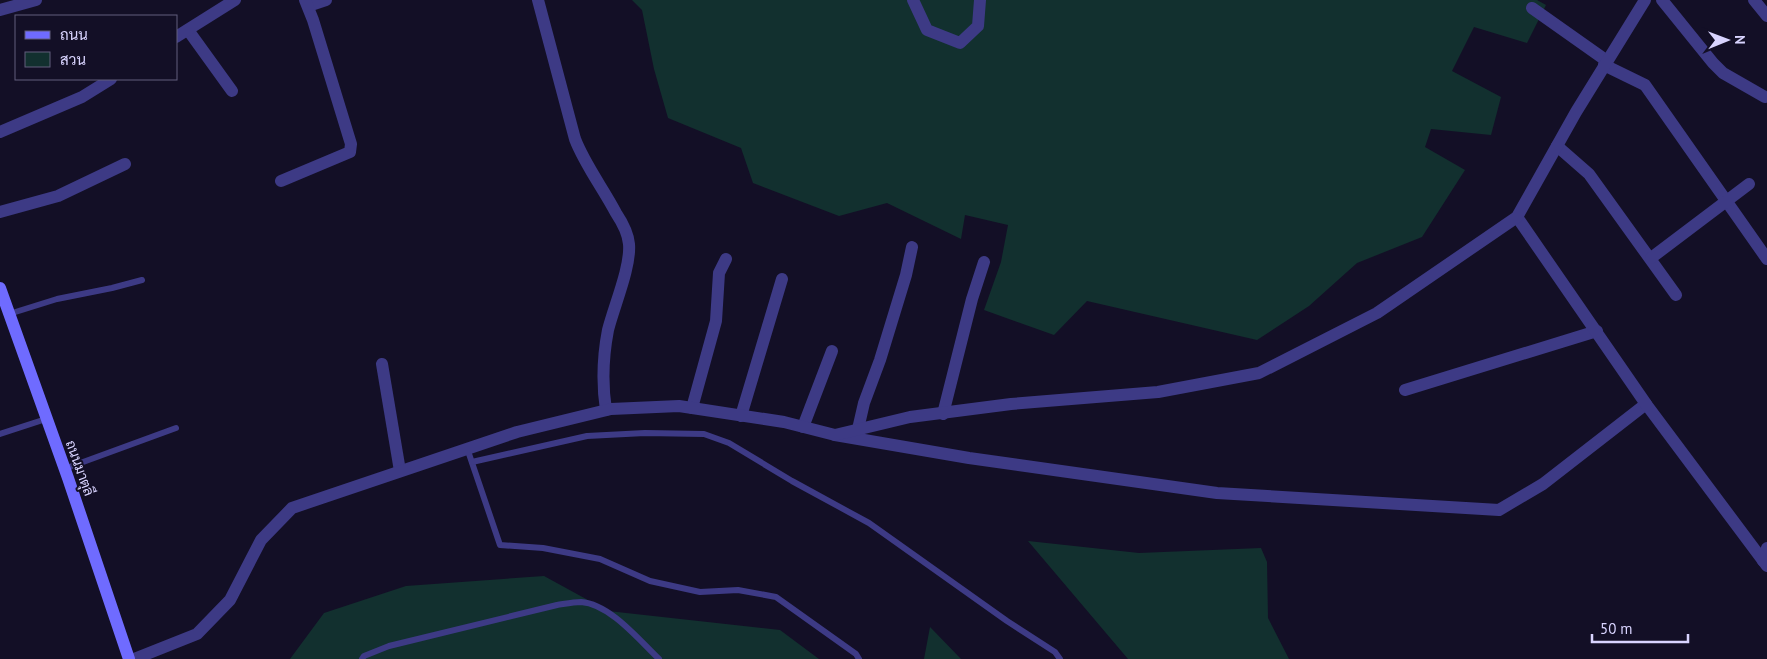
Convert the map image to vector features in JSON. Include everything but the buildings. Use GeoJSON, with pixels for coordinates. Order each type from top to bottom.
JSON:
{"type":"FeatureCollection","features":[{"type":"Feature","properties":{"kind":"main road","name":"ถนนมาตุลี"},"geometry":{"type":"LineString","coordinates":[[0,288],[129,659]]}},
{"type":"Feature","properties":{"kind":"street"},"geometry":{"type":"LineString","coordinates":[[0,10],[36,0]]}},
{"type":"Feature","properties":{"kind":"street"},"geometry":{"type":"LineString","coordinates":[[178,36],[235,0]]}},
{"type":"Feature","properties":{"kind":"street"},"geometry":{"type":"LineString","coordinates":[[280,181],[350,152],[351,144],[307,3],[326,0]]}},
{"type":"Feature","properties":{"kind":"street"},"geometry":{"type":"LineString","coordinates":[[538,0],[575,139],[581,155],[623,225],[629,242],[629,257],[608,331],[603,391],[606,410]]}},
{"type":"Feature","properties":{"kind":"street"},"geometry":{"type":"LineString","coordinates":[[914,0],[927,30],[960,43],[978,26],[980,0]]}},
{"type":"Feature","properties":{"kind":"street"},"geometry":{"type":"LineString","coordinates":[[835,435],[910,417],[1011,404],[1158,392],[1259,373],[1377,313],[1517,217],[1557,146],[1645,0]]}},
{"type":"Feature","properties":{"kind":"street"},"geometry":{"type":"LineString","coordinates":[[1662,0],[1723,73],[1765,97]]}},
{"type":"Feature","properties":{"kind":"street"},"geometry":{"type":"LineString","coordinates":[[1754,0],[1767,16]]}},
{"type":"Feature","properties":{"kind":"street"},"geometry":{"type":"LineString","coordinates":[[1532,8],[1606,63],[1645,85],[1767,259]]}},
{"type":"Feature","properties":{"kind":"street"},"geometry":{"type":"LineString","coordinates":[[188,30],[232,90]]}},
{"type":"Feature","properties":{"kind":"street"},"geometry":{"type":"LineString","coordinates":[[0,132],[82,98],[109,80]]}},
{"type":"Feature","properties":{"kind":"street"},"geometry":{"type":"LineString","coordinates":[[1557,146],[1589,174],[1676,295]]}},
{"type":"Feature","properties":{"kind":"street"},"geometry":{"type":"LineString","coordinates":[[0,212],[58,196],[125,164]]}},
{"type":"Feature","properties":{"kind":"street"},"geometry":{"type":"LineString","coordinates":[[1651,258],[1749,184]]}},
{"type":"Feature","properties":{"kind":"street"},"geometry":{"type":"LineString","coordinates":[[1517,217],[1646,404],[1765,563]]}},
{"type":"Feature","properties":{"kind":"street"},"geometry":{"type":"LineString","coordinates":[[858,429],[864,402],[880,360],[906,275],[912,247]]}},
{"type":"Feature","properties":{"kind":"street"},"geometry":{"type":"LineString","coordinates":[[692,408],[716,320],[719,273],[726,259]]}},
{"type":"Feature","properties":{"kind":"street"},"geometry":{"type":"LineString","coordinates":[[943,414],[972,299],[984,262]]}},
{"type":"Feature","properties":{"kind":"street"},"geometry":{"type":"LineString","coordinates":[[741,416],[782,278]]}},
{"type":"Feature","properties":{"kind":"street"},"geometry":{"type":"LineString","coordinates":[[1405,390],[1597,331]]}},
{"type":"Feature","properties":{"kind":"street"},"geometry":{"type":"LineString","coordinates":[[803,427],[832,351]]}},
{"type":"Feature","properties":{"kind":"street"},"geometry":{"type":"LineString","coordinates":[[382,364],[400,471]]}},
{"type":"Feature","properties":{"kind":"street"},"geometry":{"type":"LineString","coordinates":[[134,659],[198,634],[230,600],[261,540],[292,508],[517,432],[606,410],[679,406],[969,458],[1217,493],[1499,510],[1543,484],[1646,404]]}},
{"type":"Feature","properties":{"kind":"street"},"geometry":{"type":"LineString","coordinates":[[1765,563],[1767,548]]}},
{"type":"Feature","properties":{"kind":"lane"},"geometry":{"type":"LineString","coordinates":[[9,314],[57,299],[142,280]]}},
{"type":"Feature","properties":{"kind":"lane"},"geometry":{"type":"LineString","coordinates":[[0,434],[46,419]]}},
{"type":"Feature","properties":{"kind":"lane"},"geometry":{"type":"LineString","coordinates":[[64,469],[176,428]]}},
{"type":"Feature","properties":{"kind":"lane"},"geometry":{"type":"LineString","coordinates":[[472,462],[587,436],[645,433],[704,434],[729,443],[792,481],[869,522],[999,616],[1055,652],[1060,659]]}},
{"type":"Feature","properties":{"kind":"lane"},"geometry":{"type":"LineString","coordinates":[[467,448],[500,545],[543,548],[600,558],[650,581],[700,592],[738,590],[776,597],[856,654],[860,659]]}},
{"type":"Feature","properties":{"kind":"lane"},"geometry":{"type":"LineString","coordinates":[[362,659],[364,656],[388,646],[557,605],[581,602],[608,611],[660,659]]}},
{"type":"Feature","properties":{"kind":"green space"},"geometry":{"type":"Polygon","coordinates":[[[632,0],[1537,0],[1546,5],[1527,43],[1474,27],[1452,71],[1501,97],[1491,135],[1431,129],[1425,147],[1465,170],[1422,237],[1357,263],[1309,306],[1257,340],[1087,301],[1054,335],[984,310],[1001,262],[1008,225],[965,215],[961,239],[887,203],[839,216],[753,183],[741,148],[668,118],[654,69],[642,10],[632,0]]]}},
{"type":"Feature","properties":{"kind":"green space"},"geometry":{"type":"Polygon","coordinates":[[[1028,541],[1139,553],[1261,548],[1267,562],[1268,618],[1289,659],[1128,659],[1028,541]]]}},
{"type":"Feature","properties":{"kind":"green space"},"geometry":{"type":"Polygon","coordinates":[[[544,576],[608,611],[780,630],[819,659],[290,659],[324,613],[406,586],[544,576]]]}},
{"type":"Feature","properties":{"kind":"green space"},"geometry":{"type":"Polygon","coordinates":[[[930,627],[961,659],[924,659],[930,627]]]}}]}
